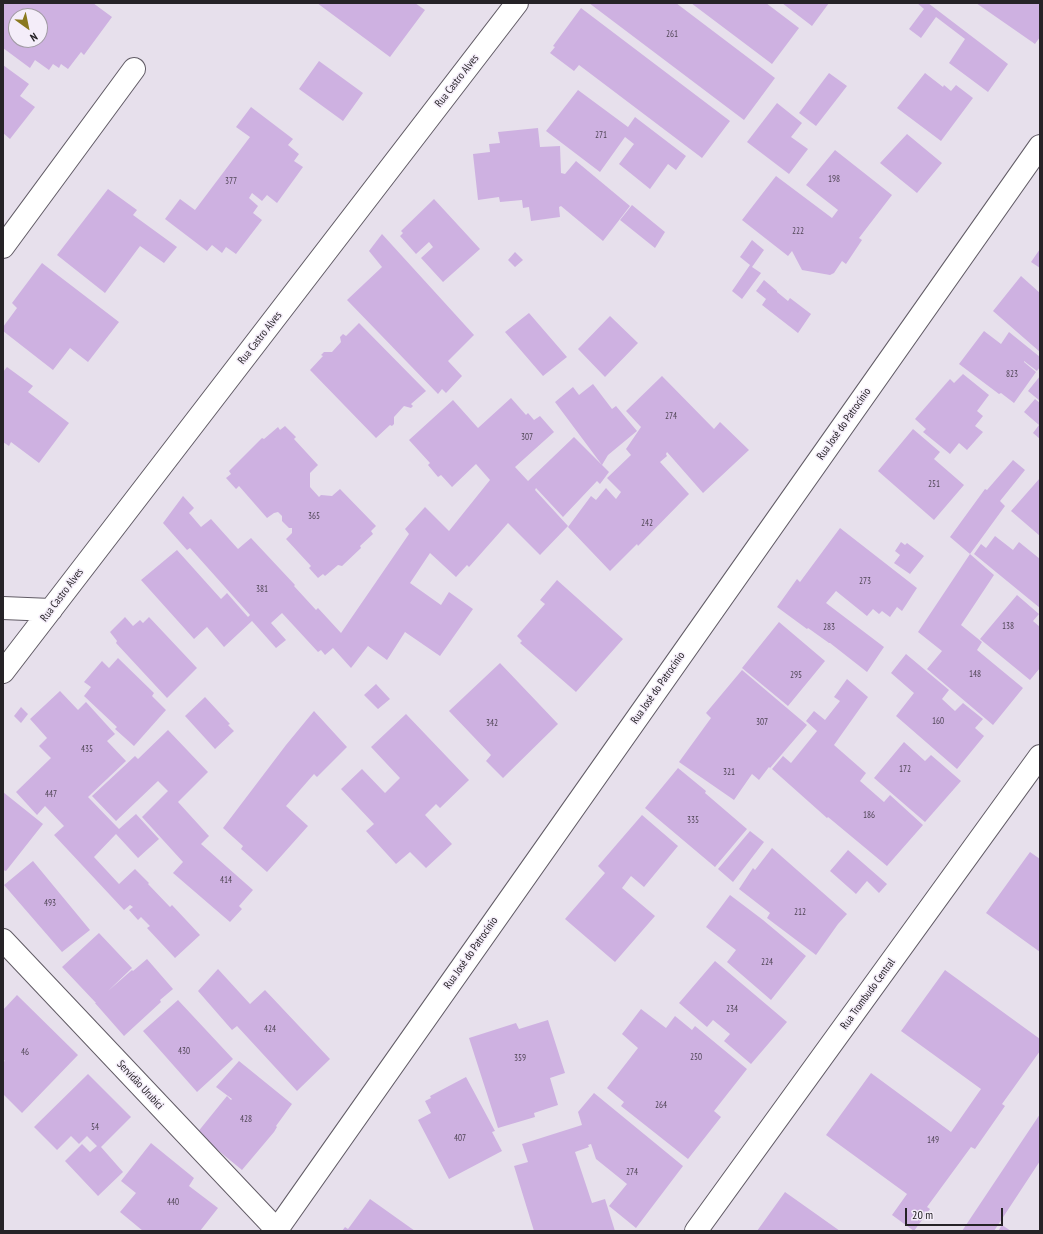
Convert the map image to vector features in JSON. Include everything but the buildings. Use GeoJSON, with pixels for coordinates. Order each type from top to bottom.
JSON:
{"type":"FeatureCollection","features":[{"type":"Feature","properties":{"kind":"street","name":"Rua Castro Alves"},"geometry":{"type":"LineString","coordinates":[[3,672],[516,3]]}},
{"type":"Feature","properties":{"kind":"street"},"geometry":{"type":"LineString","coordinates":[[3,247],[134,68]]}},
{"type":"Feature","properties":{"kind":"street","name":"Rua José do Patrocínio"},"geometry":{"type":"LineString","coordinates":[[276,1230],[1040,146]]}},
{"type":"Feature","properties":{"kind":"street"},"geometry":{"type":"LineString","coordinates":[[3,608],[51,610]]}},
{"type":"Feature","properties":{"kind":"street","name":"Rua Trombudo Central"},"geometry":{"type":"LineString","coordinates":[[696,1231],[1040,756]]}},
{"type":"Feature","properties":{"kind":"street","name":"Servidão Urubici"},"geometry":{"type":"LineString","coordinates":[[3,940],[276,1230]]}}]}
